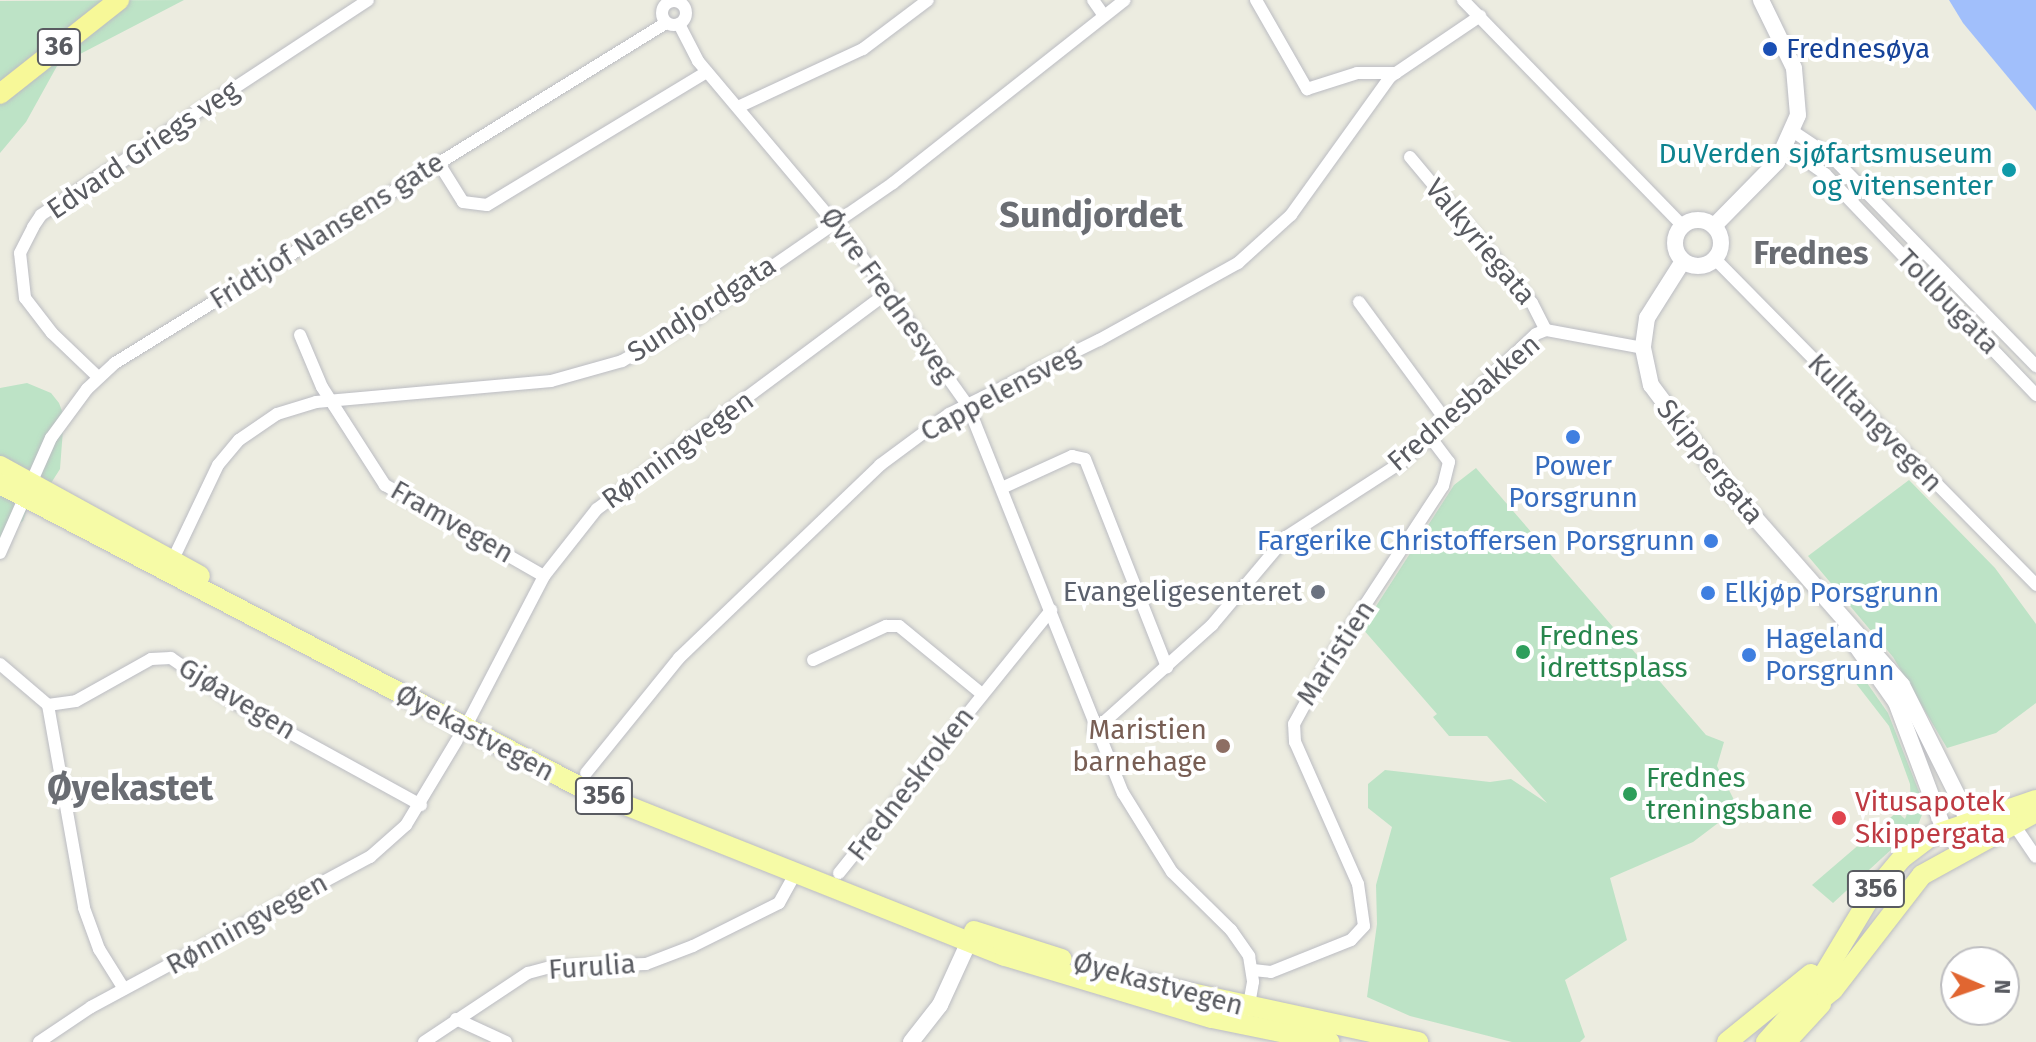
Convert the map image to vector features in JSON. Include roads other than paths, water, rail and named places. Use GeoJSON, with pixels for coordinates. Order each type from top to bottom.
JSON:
{"type":"FeatureCollection","features":[{"type":"Feature","properties":{"kind":"highway","name":"36"},"geometry":{"type":"LineString","coordinates":[[0,94],[119,0]]}},
{"type":"Feature","properties":{"kind":"main road","name":"Øyekastvegen"},"geometry":{"type":"LineString","coordinates":[[0,466],[27,490]]}},
{"type":"Feature","properties":{"kind":"main road","name":"Øyekastvegen"},"geometry":{"type":"LineString","coordinates":[[0,484],[27,490],[199,575],[461,734],[580,787],[972,937],[1155,987],[1247,1018],[1319,1036],[1418,1042]]}},
{"type":"Feature","properties":{"kind":"main road","name":"356"},"geometry":{"type":"LineString","coordinates":[[1767,1042],[1818,984],[1891,869],[1944,830],[2036,800]]}},
{"type":"Feature","properties":{"kind":"main road","name":"356"},"geometry":{"type":"LineString","coordinates":[[1786,1042],[1833,990],[1915,882],[1964,850],[2015,826],[2036,812]]}},
{"type":"Feature","properties":{"kind":"main road","name":"356"},"geometry":{"type":"LineString","coordinates":[[1727,1042],[1787,997],[1845,941]]}},
{"type":"Feature","properties":{"kind":"main road","name":"356"},"geometry":{"type":"LineString","coordinates":[[1767,1042],[1833,990]]}},
{"type":"Feature","properties":{"kind":"street","name":"Edvard Griegs veg"},"geometry":{"type":"LineString","coordinates":[[98,377],[52,333],[25,298],[20,253],[41,215],[368,0]]}},
{"type":"Feature","properties":{"kind":"street"},"geometry":{"type":"LineString","coordinates":[[738,107],[863,49],[928,0]]}},
{"type":"Feature","properties":{"kind":"street"},"geometry":{"type":"LineString","coordinates":[[1093,0],[1104,16]]}},
{"type":"Feature","properties":{"kind":"street","name":"Sundjordgata"},"geometry":{"type":"LineString","coordinates":[[177,551],[218,465],[239,440],[277,414],[330,401],[551,381],[608,367],[677,331],[837,223],[1125,0]]}},
{"type":"Feature","properties":{"kind":"street"},"geometry":{"type":"LineString","coordinates":[[1256,0],[1307,89],[1357,73],[1396,73]]}},
{"type":"Feature","properties":{"kind":"street"},"geometry":{"type":"LineString","coordinates":[[1463,0],[1683,226]]}},
{"type":"Feature","properties":{"kind":"street"},"geometry":{"type":"LineString","coordinates":[[1714,226],[1790,140],[1800,103],[1797,78],[1761,0]]}},
{"type":"Feature","properties":{"kind":"street"},"geometry":{"type":"LineString","coordinates":[[668,1],[686,3],[686,16],[672,24],[661,11],[668,1]]}},
{"type":"Feature","properties":{"kind":"street","name":"Cappelensveg"},"geometry":{"type":"LineString","coordinates":[[586,773],[659,680],[747,589],[880,465],[931,425],[1238,263],[1291,215],[1396,73],[1480,16]]}},
{"type":"Feature","properties":{"kind":"street","name":"Fridtjof Nansens gate"},"geometry":{"type":"LineString","coordinates":[[0,553],[27,490],[62,422],[98,377],[438,162],[672,24]]}},
{"type":"Feature","properties":{"kind":"street","name":"Øvre Frednesveg"},"geometry":{"type":"LineString","coordinates":[[672,24],[707,72],[837,223],[968,406],[1004,487],[1094,731]]}},
{"type":"Feature","properties":{"kind":"street"},"geometry":{"type":"LineString","coordinates":[[438,162],[463,202],[487,205],[707,72]]}},
{"type":"Feature","properties":{"kind":"street"},"geometry":{"type":"LineString","coordinates":[[1790,140],[1833,158],[2036,366]]}},
{"type":"Feature","properties":{"kind":"street","name":"Tollbugata"},"geometry":{"type":"LineString","coordinates":[[1790,140],[2036,395]]}},
{"type":"Feature","properties":{"kind":"street","name":"Valkyriegata"},"geometry":{"type":"LineString","coordinates":[[1410,157],[1532,303],[1546,330]]}},
{"type":"Feature","properties":{"kind":"street"},"geometry":{"type":"LineString","coordinates":[[1699,220],[1714,226],[1722,239],[1715,259],[1703,266],[1683,261],[1675,239],[1683,226],[1699,220]]}},
{"type":"Feature","properties":{"kind":"street","name":"Kulltangvegen"},"geometry":{"type":"LineString","coordinates":[[1715,259],[2034,580]]}},
{"type":"Feature","properties":{"kind":"street","name":"Skippergata"},"geometry":{"type":"LineString","coordinates":[[1683,261],[1652,306],[1643,348],[1647,375],[1664,408],[1829,604],[1902,685],[1967,822]]}},
{"type":"Feature","properties":{"kind":"street","name":"Rønningvegen"},"geometry":{"type":"LineString","coordinates":[[39,1042],[124,989],[370,857],[390,843],[421,805],[544,576],[575,533],[618,490],[887,293]]}},
{"type":"Feature","properties":{"kind":"street"},"geometry":{"type":"LineString","coordinates":[[1359,302],[1445,419]]}},
{"type":"Feature","properties":{"kind":"street","name":"Frednesbakken"},"geometry":{"type":"LineString","coordinates":[[1094,731],[1220,616],[1286,537],[1402,462],[1518,349],[1546,330],[1643,348]]}},
{"type":"Feature","properties":{"kind":"street","name":"Framvegen"},"geometry":{"type":"LineString","coordinates":[[300,335],[330,401],[371,467],[394,493],[544,576]]}},
{"type":"Feature","properties":{"kind":"street","name":"Maristien"},"geometry":{"type":"LineString","coordinates":[[1253,970],[1271,972],[1356,937],[1366,915],[1358,884],[1295,742],[1294,724],[1329,660],[1443,486],[1449,462],[1429,435]]}},
{"type":"Feature","properties":{"kind":"street"},"geometry":{"type":"LineString","coordinates":[[1004,487],[1072,456],[1085,459],[1167,667]]}},
{"type":"Feature","properties":{"kind":"street","name":"Skippergata"},"geometry":{"type":"LineString","coordinates":[[1829,604],[1896,702],[1944,830],[1964,850]]}},
{"type":"Feature","properties":{"kind":"street","name":"Fredneskroken"},"geometry":{"type":"LineString","coordinates":[[839,873],[1051,610]]}},
{"type":"Feature","properties":{"kind":"street","name":"Fredneskroken"},"geometry":{"type":"LineString","coordinates":[[813,660],[886,626],[899,626],[982,694]]}},
{"type":"Feature","properties":{"kind":"street","name":"Gjøavegen"},"geometry":{"type":"LineString","coordinates":[[48,705],[76,701],[151,659],[171,658],[237,704],[421,805]]}},
{"type":"Feature","properties":{"kind":"street"},"geometry":{"type":"LineString","coordinates":[[0,664],[48,705],[84,908],[99,949],[124,989]]}},
{"type":"Feature","properties":{"kind":"street"},"geometry":{"type":"LineString","coordinates":[[1094,731],[1154,845],[1172,872],[1240,940],[1253,970],[1247,1018]]}},
{"type":"Feature","properties":{"kind":"street"},"geometry":{"type":"LineString","coordinates":[[1964,850],[1967,822]]}},
{"type":"Feature","properties":{"kind":"street"},"geometry":{"type":"LineString","coordinates":[[2015,826],[2036,857]]}},
{"type":"Feature","properties":{"kind":"street","name":"Furulia"},"geometry":{"type":"LineString","coordinates":[[424,1042],[528,973],[551,967],[646,964],[668,957],[779,903],[797,871]]}},
{"type":"Feature","properties":{"kind":"street"},"geometry":{"type":"LineString","coordinates":[[911,1042],[940,1005],[972,937]]}},
{"type":"Feature","properties":{"kind":"street"},"geometry":{"type":"LineString","coordinates":[[456,1019],[506,1042]]}},
{"type":"Feature","properties":{"kind":"water"},"geometry":{"type":"Polygon","coordinates":[[[1949,0],[2036,0],[2036,111],[1963,23],[1949,0]]]}},
{"type":"Feature","properties":{"kind":"place","name":"Frednesøya"},"geometry":{"type":"Point","coordinates":[1770,49]}},
{"type":"Feature","properties":{"kind":"place","name":"DuVerden sjøfartsmuseum og vitensenter"},"geometry":{"type":"Point","coordinates":[2009,170]}},
{"type":"Feature","properties":{"kind":"place","name":"Power Porsgrunn"},"geometry":{"type":"Point","coordinates":[1573,437]}},
{"type":"Feature","properties":{"kind":"place","name":"Fargerike Christoffersen Porsgrunn"},"geometry":{"type":"Point","coordinates":[1711,541]}},
{"type":"Feature","properties":{"kind":"place","name":"Evangeligesenteret"},"geometry":{"type":"Point","coordinates":[1318,592]}},
{"type":"Feature","properties":{"kind":"place","name":"Elkjøp Porsgrunn"},"geometry":{"type":"Point","coordinates":[1708,593]}},
{"type":"Feature","properties":{"kind":"place","name":"Frednes idrettsplass"},"geometry":{"type":"Point","coordinates":[1523,652]}},
{"type":"Feature","properties":{"kind":"place","name":"Hageland Porsgrunn"},"geometry":{"type":"Point","coordinates":[1749,655]}},
{"type":"Feature","properties":{"kind":"place","name":"Maristien barnehage"},"geometry":{"type":"Point","coordinates":[1223,746]}},
{"type":"Feature","properties":{"kind":"place","name":"Frednes treningsbane"},"geometry":{"type":"Point","coordinates":[1630,794]}},
{"type":"Feature","properties":{"kind":"place","name":"Vitusapotek Skippergata"},"geometry":{"type":"Point","coordinates":[1839,818]}},
{"type":"Feature","properties":{"kind":"district","name":"Sundjordet"},"geometry":{"type":"Point","coordinates":[1091,216]}},
{"type":"Feature","properties":{"kind":"district","name":"Frednes"},"geometry":{"type":"Point","coordinates":[1811,253]}},
{"type":"Feature","properties":{"kind":"district","name":"Øyekastet"},"geometry":{"type":"Point","coordinates":[130,789]}}]}
